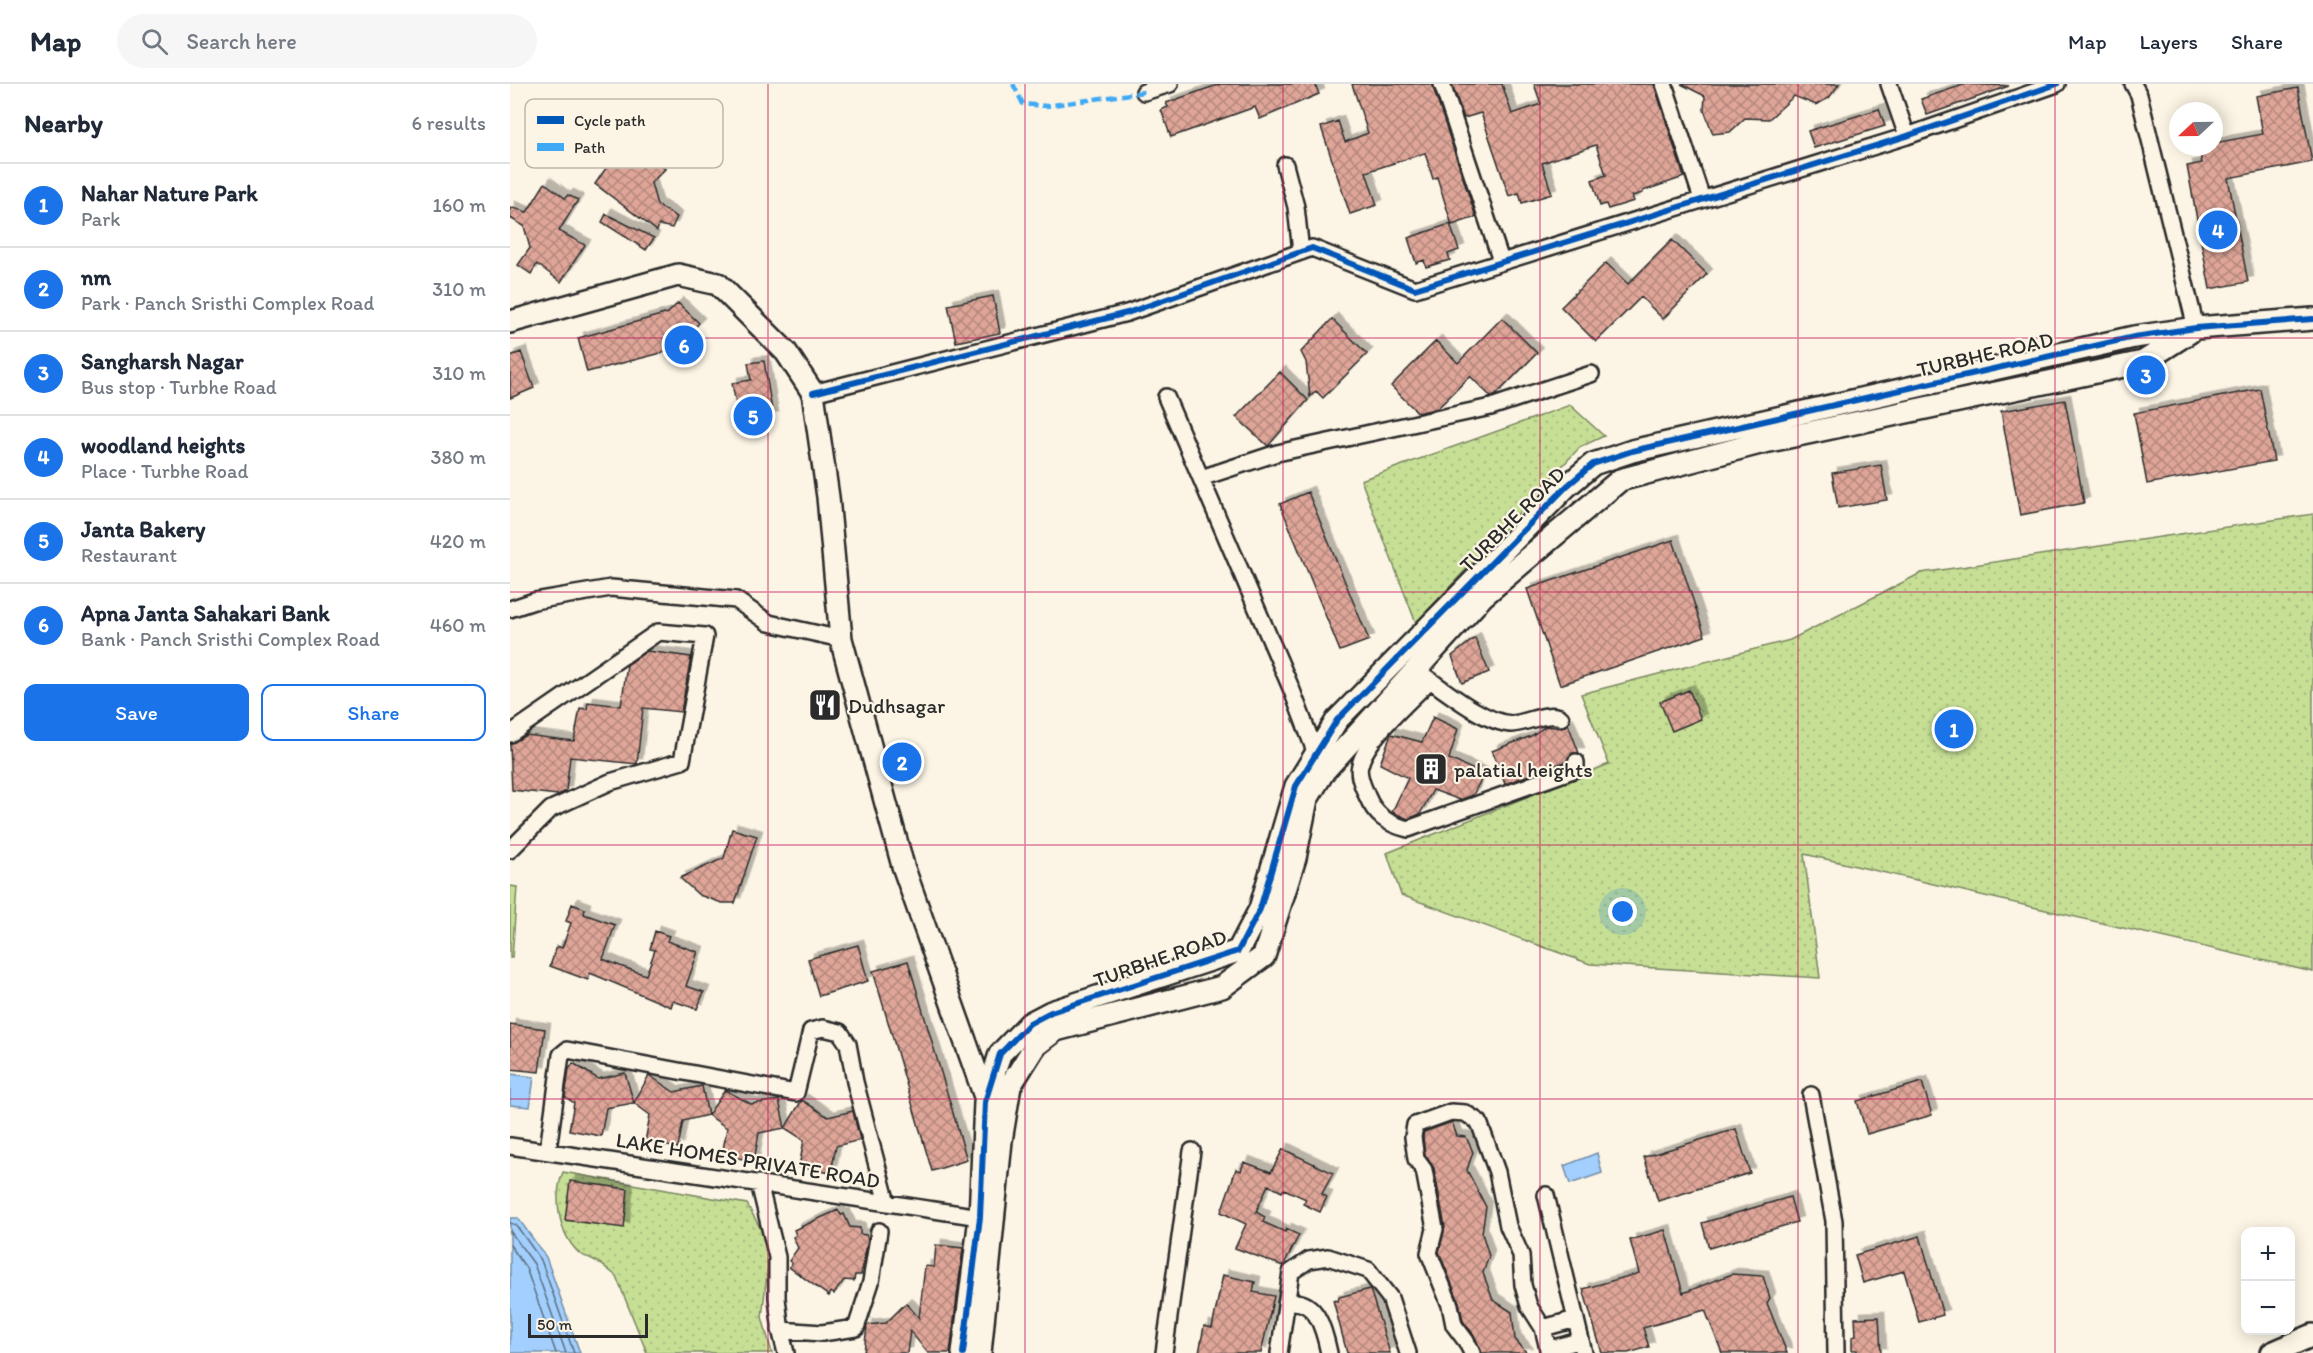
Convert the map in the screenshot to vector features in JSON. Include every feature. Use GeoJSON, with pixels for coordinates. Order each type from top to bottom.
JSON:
{"type":"FeatureCollection","features":[{"type":"Feature","properties":{"kind":"street"},"geometry":{"type":"LineString","coordinates":[[1144,92],[1170,84]]}},
{"type":"Feature","properties":{"kind":"street"},"geometry":{"type":"LineString","coordinates":[[1443,84],[1501,261]]}},
{"type":"Feature","properties":{"kind":"street"},"geometry":{"type":"LineString","coordinates":[[1664,84],[1702,199]]}},
{"type":"Feature","properties":{"kind":"street"},"geometry":{"type":"LineString","coordinates":[[1888,84],[1906,136]]}},
{"type":"Feature","properties":{"kind":"street"},"geometry":{"type":"LineString","coordinates":[[813,393],[1127,312],[1312,248],[1415,289],[1906,136],[2057,84]]}},
{"type":"Feature","properties":{"kind":"street"},"geometry":{"type":"LineString","coordinates":[[1475,591],[1620,480],[1760,443],[2143,362],[2196,328],[2139,95],[2133,84]]}},
{"type":"Feature","properties":{"kind":"street"},"geometry":{"type":"LineString","coordinates":[[1285,165],[1296,207],[1301,252]]}},
{"type":"Feature","properties":{"kind":"street"},"geometry":{"type":"LineString","coordinates":[[510,322],[678,275],[718,284],[786,352],[813,393],[828,497],[841,639],[903,866],[985,1102],[980,1217],[963,1353]]}},
{"type":"Feature","properties":{"kind":"street","name":"TURBHE ROAD"},"geometry":{"type":"LineString","coordinates":[[985,1102],[1000,1054],[1030,1023],[1051,1012],[1238,951],[1260,909],[1296,786],[1320,763],[1337,720],[1416,667],[1475,591],[1593,464],[1632,451],[2111,342],[2196,328],[2313,319]]}},
{"type":"Feature","properties":{"kind":"street"},"geometry":{"type":"LineString","coordinates":[[1201,478],[1277,453],[1491,407],[1591,374]]}},
{"type":"Feature","properties":{"kind":"street"},"geometry":{"type":"LineString","coordinates":[[980,1353],[1010,1086],[1035,1046],[1056,1030],[1222,987],[1264,956],[1295,858],[1307,799],[1320,763],[1295,697],[1166,397]]}},
{"type":"Feature","properties":{"kind":"street"},"geometry":{"type":"LineString","coordinates":[[1593,464],[1611,487]]}},
{"type":"Feature","properties":{"kind":"street"},"geometry":{"type":"LineString","coordinates":[[510,609],[534,601],[611,588],[736,600],[770,623],[841,639]]}},
{"type":"Feature","properties":{"kind":"street"},"geometry":{"type":"LineString","coordinates":[[510,734],[658,632],[705,636],[682,761],[610,782],[551,809],[510,850]]}},
{"type":"Feature","properties":{"kind":"street"},"geometry":{"type":"LineString","coordinates":[[1560,718],[1553,715],[1519,724],[1500,722],[1486,716],[1416,667],[1366,749],[1359,767],[1361,781],[1374,811],[1387,822],[1408,829],[1576,769],[1576,762]]}},
{"type":"Feature","properties":{"kind":"street"},"geometry":{"type":"LineString","coordinates":[[1217,959],[1231,981]]}},
{"type":"Feature","properties":{"kind":"street"},"geometry":{"type":"LineString","coordinates":[[548,1150],[561,1055],[567,1050],[796,1093],[811,1031],[824,1028],[840,1032],[848,1044],[855,1082],[887,1203]]}},
{"type":"Feature","properties":{"kind":"street"},"geometry":{"type":"LineString","coordinates":[[1811,1095],[1834,1221],[1836,1353]]}},
{"type":"Feature","properties":{"kind":"street"},"geometry":{"type":"LineString","coordinates":[[985,1102],[1005,1122]]}},
{"type":"Feature","properties":{"kind":"street"},"geometry":{"type":"LineString","coordinates":[[1472,1353],[1454,1325],[1450,1305],[1429,1253],[1435,1229],[1424,1170],[1416,1159],[1413,1137],[1415,1125],[1451,1112],[1465,1113],[1479,1122],[1497,1172],[1508,1226],[1521,1255],[1523,1285],[1530,1305],[1543,1328],[1549,1352],[1582,1347],[1546,1195]]}},
{"type":"Feature","properties":{"kind":"street","name":"LAKE HOMES PRIVATE ROAD"},"geometry":{"type":"LineString","coordinates":[[510,1146],[980,1217]]}},
{"type":"Feature","properties":{"kind":"street"},"geometry":{"type":"LineString","coordinates":[[1164,1353],[1192,1151]]}},
{"type":"Feature","properties":{"kind":"street"},"geometry":{"type":"LineString","coordinates":[[759,1183],[777,1257],[780,1330],[786,1353]]}},
{"type":"Feature","properties":{"kind":"street"},"geometry":{"type":"LineString","coordinates":[[780,1330],[822,1333],[856,1328],[871,1282],[879,1231]]}},
{"type":"Feature","properties":{"kind":"street"},"geometry":{"type":"LineString","coordinates":[[1279,1353],[1291,1272],[1309,1260],[1328,1257],[1368,1270],[1390,1298],[1408,1353]]}},
{"type":"Feature","properties":{"kind":"street"},"geometry":{"type":"LineString","coordinates":[[1286,1303],[1298,1300],[1308,1305],[1323,1325],[1329,1353]]}},
{"type":"Feature","properties":{"kind":"street"},"geometry":{"type":"LineString","coordinates":[[1543,1328],[1576,1319]]}},
{"type":"Feature","properties":{"kind":"street"},"geometry":{"type":"LineString","coordinates":[[2272,1353],[2313,1335]]}},
{"type":"Feature","properties":{"kind":"green space"},"geometry":{"type":"Polygon","coordinates":[[[1570,405],[1604,436],[1580,447],[1416,623],[1361,480],[1570,405]]]}},
{"type":"Feature","properties":{"kind":"green space"},"geometry":{"type":"Polygon","coordinates":[[[2313,514],[2313,972],[1804,854],[1820,978],[1590,964],[1401,895],[1387,853],[1609,764],[1581,694],[1790,640],[1921,573],[2313,514]]]}},
{"type":"Feature","properties":{"kind":"green space"},"geometry":{"type":"Polygon","coordinates":[[[510,886],[517,887],[512,958],[510,958],[510,886]]]}},
{"type":"Feature","properties":{"kind":"green space"},"geometry":{"type":"Polygon","coordinates":[[[563,1172],[747,1204],[765,1237],[769,1257],[762,1317],[772,1353],[647,1353],[616,1276],[598,1262],[580,1254],[566,1235],[558,1203],[563,1172]]]}},
{"type":"Feature","properties":{"kind":"water"},"geometry":{"type":"Polygon","coordinates":[[[510,1074],[534,1077],[530,1107],[510,1105],[510,1074]]]}},
{"type":"Feature","properties":{"kind":"water"},"geometry":{"type":"Polygon","coordinates":[[[1597,1153],[1602,1173],[1570,1184],[1564,1166],[1597,1153]]]}},
{"type":"Feature","properties":{"kind":"water"},"geometry":{"type":"Polygon","coordinates":[[[510,1218],[518,1218],[546,1257],[580,1353],[510,1353],[510,1218]]]}},
{"type":"Feature","properties":{"kind":"building"},"geometry":{"type":"Polygon","coordinates":[[[1220,84],[1315,84],[1319,94],[1260,119],[1255,107],[1171,137],[1161,110],[1168,107],[1166,103],[1220,84]]]}},
{"type":"Feature","properties":{"kind":"building"},"geometry":{"type":"Polygon","coordinates":[[[1352,84],[1432,84],[1476,217],[1452,225],[1437,177],[1433,179],[1425,153],[1366,172],[1377,205],[1350,214],[1321,127],[1338,121],[1345,142],[1368,133],[1352,84]]]}},
{"type":"Feature","properties":{"kind":"building"},"geometry":{"type":"Polygon","coordinates":[[[1452,84],[1502,84],[1512,114],[1541,104],[1534,84],[1654,84],[1684,177],[1643,191],[1643,193],[1632,196],[1634,201],[1608,209],[1606,204],[1600,206],[1592,180],[1606,175],[1596,145],[1542,163],[1552,194],[1522,203],[1519,193],[1509,196],[1481,113],[1464,118],[1452,84]]]}},
{"type":"Feature","properties":{"kind":"building"},"geometry":{"type":"Polygon","coordinates":[[[1681,84],[1839,84],[1829,98],[1816,105],[1794,96],[1769,119],[1745,118],[1730,132],[1713,134],[1704,110],[1705,96],[1681,84]]]}},
{"type":"Feature","properties":{"kind":"building"},"geometry":{"type":"Polygon","coordinates":[[[1966,84],[2009,86],[1927,115],[1921,99],[1966,84]]]}},
{"type":"Feature","properties":{"kind":"building"},"geometry":{"type":"Polygon","coordinates":[[[2298,88],[2312,162],[2228,178],[2248,282],[2210,289],[2187,166],[2202,163],[2200,156],[2223,156],[2223,141],[2263,134],[2256,96],[2298,88]]]}},
{"type":"Feature","properties":{"kind":"building"},"geometry":{"type":"Polygon","coordinates":[[[1879,109],[1885,126],[1814,148],[1808,131],[1879,109]]]}},
{"type":"Feature","properties":{"kind":"building"},"geometry":{"type":"Polygon","coordinates":[[[606,168],[664,168],[651,183],[657,205],[677,217],[672,228],[659,225],[657,231],[595,184],[606,168]]]}},
{"type":"Feature","properties":{"kind":"building"},"geometry":{"type":"Polygon","coordinates":[[[545,183],[565,198],[568,195],[578,200],[559,231],[585,245],[561,282],[537,264],[531,274],[518,265],[530,248],[524,226],[510,218],[510,207],[527,212],[545,183]]]}},
{"type":"Feature","properties":{"kind":"building"},"geometry":{"type":"Polygon","coordinates":[[[606,214],[654,238],[646,250],[602,222],[606,214]]]}},
{"type":"Feature","properties":{"kind":"building"},"geometry":{"type":"Polygon","coordinates":[[[1450,224],[1459,250],[1448,254],[1450,260],[1426,267],[1424,260],[1416,263],[1408,238],[1450,224]]]}},
{"type":"Feature","properties":{"kind":"building"},"geometry":{"type":"Polygon","coordinates":[[[1672,240],[1707,274],[1663,319],[1641,297],[1596,342],[1561,307],[1606,263],[1628,284],[1672,240]]]}},
{"type":"Feature","properties":{"kind":"building"},"geometry":{"type":"Polygon","coordinates":[[[993,296],[1000,333],[956,342],[948,305],[993,296]]]}},
{"type":"Feature","properties":{"kind":"building"},"geometry":{"type":"Polygon","coordinates":[[[678,303],[699,323],[673,350],[587,372],[578,338],[668,313],[678,303]]]}},
{"type":"Feature","properties":{"kind":"building"},"geometry":{"type":"Polygon","coordinates":[[[1502,318],[1537,353],[1495,396],[1491,397],[1470,376],[1438,408],[1418,413],[1391,386],[1436,341],[1458,363],[1502,318]]]}},
{"type":"Feature","properties":{"kind":"building"},"geometry":{"type":"Polygon","coordinates":[[[1332,319],[1367,354],[1323,398],[1316,391],[1310,397],[1306,362],[1301,352],[1332,319]]]}},
{"type":"Feature","properties":{"kind":"building"},"geometry":{"type":"Polygon","coordinates":[[[521,352],[534,388],[510,398],[510,356],[521,352]]]}},
{"type":"Feature","properties":{"kind":"building"},"geometry":{"type":"Polygon","coordinates":[[[764,361],[773,417],[756,419],[754,401],[736,404],[732,383],[751,380],[748,363],[764,361]]]}},
{"type":"Feature","properties":{"kind":"building"},"geometry":{"type":"Polygon","coordinates":[[[1280,372],[1308,400],[1268,446],[1236,417],[1280,372]]]}},
{"type":"Feature","properties":{"kind":"building"},"geometry":{"type":"Polygon","coordinates":[[[2260,389],[2274,461],[2147,484],[2134,413],[2260,389]]]}},
{"type":"Feature","properties":{"kind":"building"},"geometry":{"type":"Polygon","coordinates":[[[2065,400],[2084,503],[2020,515],[2001,411],[2065,400]]]}},
{"type":"Feature","properties":{"kind":"building"},"geometry":{"type":"Polygon","coordinates":[[[1881,465],[1887,500],[1838,508],[1832,473],[1881,465]]]}},
{"type":"Feature","properties":{"kind":"building"},"geometry":{"type":"Polygon","coordinates":[[[1308,492],[1369,640],[1340,651],[1280,504],[1308,492]]]}},
{"type":"Feature","properties":{"kind":"building"},"geometry":{"type":"Polygon","coordinates":[[[1673,540],[1705,636],[1560,685],[1527,589],[1673,540]]]}},
{"type":"Feature","properties":{"kind":"building"},"geometry":{"type":"Polygon","coordinates":[[[1475,638],[1489,672],[1462,683],[1452,656],[1475,638]]]}},
{"type":"Feature","properties":{"kind":"building"},"geometry":{"type":"Polygon","coordinates":[[[647,651],[691,657],[681,712],[643,708],[637,764],[570,757],[566,791],[558,795],[512,790],[510,744],[526,735],[574,741],[580,708],[587,709],[588,702],[621,706],[627,665],[647,651]]]}},
{"type":"Feature","properties":{"kind":"building"},"geometry":{"type":"Polygon","coordinates":[[[1689,690],[1701,719],[1672,731],[1660,702],[1689,690]]]}},
{"type":"Feature","properties":{"kind":"building","name":"palatial heights"},"geometry":{"type":"Polygon","coordinates":[[[1433,717],[1458,729],[1449,759],[1484,774],[1473,795],[1460,800],[1433,790],[1420,814],[1408,819],[1392,812],[1408,778],[1380,764],[1391,734],[1422,742],[1433,717]]]}},
{"type":"Feature","properties":{"kind":"building"},"geometry":{"type":"Polygon","coordinates":[[[1568,724],[1579,753],[1572,753],[1567,761],[1505,784],[1492,751],[1531,736],[1546,726],[1562,728],[1568,724]]]}},
{"type":"Feature","properties":{"kind":"building"},"geometry":{"type":"Polygon","coordinates":[[[732,829],[757,836],[735,903],[722,903],[699,895],[680,878],[724,858],[732,829]]]}},
{"type":"Feature","properties":{"kind":"building"},"geometry":{"type":"Polygon","coordinates":[[[572,904],[585,909],[584,914],[615,925],[603,959],[620,966],[646,975],[655,950],[650,949],[655,931],[669,936],[667,941],[698,952],[686,986],[704,992],[697,1009],[673,1001],[671,1007],[590,973],[588,980],[550,966],[557,946],[562,948],[571,923],[566,921],[572,904]]]}},
{"type":"Feature","properties":{"kind":"building"},"geometry":{"type":"Polygon","coordinates":[[[858,945],[868,981],[819,996],[808,959],[858,945]]]}},
{"type":"Feature","properties":{"kind":"building"},"geometry":{"type":"Polygon","coordinates":[[[908,961],[967,1160],[932,1171],[873,971],[908,961]]]}},
{"type":"Feature","properties":{"kind":"building"},"geometry":{"type":"Polygon","coordinates":[[[510,1024],[545,1029],[539,1072],[510,1069],[510,1024]]]}},
{"type":"Feature","properties":{"kind":"building"},"geometry":{"type":"Polygon","coordinates":[[[573,1063],[598,1079],[625,1073],[634,1103],[606,1108],[601,1136],[569,1130],[574,1103],[565,1097],[569,1069],[573,1063]]]}},
{"type":"Feature","properties":{"kind":"building"},"geometry":{"type":"Polygon","coordinates":[[[649,1075],[674,1092],[702,1086],[708,1115],[683,1121],[678,1148],[645,1142],[650,1115],[634,1103],[649,1075]]]}},
{"type":"Feature","properties":{"kind":"building"},"geometry":{"type":"Polygon","coordinates":[[[1922,1082],[1932,1115],[1867,1134],[1857,1101],[1922,1082]]]}},
{"type":"Feature","properties":{"kind":"building"},"geometry":{"type":"Polygon","coordinates":[[[725,1090],[751,1104],[779,1100],[785,1128],[759,1133],[754,1161],[722,1155],[727,1128],[708,1115],[725,1090]]]}},
{"type":"Feature","properties":{"kind":"building"},"geometry":{"type":"Polygon","coordinates":[[[802,1100],[828,1117],[853,1111],[860,1140],[836,1146],[831,1173],[799,1167],[804,1140],[785,1128],[802,1100]]]}},
{"type":"Feature","properties":{"kind":"building"},"geometry":{"type":"Polygon","coordinates":[[[1452,1122],[1457,1136],[1466,1137],[1473,1152],[1467,1170],[1486,1207],[1482,1233],[1489,1256],[1483,1273],[1493,1300],[1512,1312],[1515,1339],[1527,1353],[1482,1353],[1474,1335],[1463,1321],[1459,1302],[1439,1252],[1445,1227],[1434,1168],[1425,1155],[1423,1137],[1424,1132],[1452,1122]]]}},
{"type":"Feature","properties":{"kind":"building"},"geometry":{"type":"Polygon","coordinates":[[[1736,1129],[1750,1173],[1658,1201],[1644,1157],[1736,1129]]]}},
{"type":"Feature","properties":{"kind":"building"},"geometry":{"type":"Polygon","coordinates":[[[1283,1149],[1333,1173],[1322,1194],[1327,1197],[1320,1212],[1303,1204],[1306,1199],[1268,1185],[1256,1212],[1265,1217],[1263,1222],[1285,1232],[1286,1229],[1299,1235],[1283,1266],[1235,1248],[1246,1224],[1221,1212],[1236,1169],[1241,1171],[1244,1162],[1271,1172],[1283,1149]]]}},
{"type":"Feature","properties":{"kind":"building"},"geometry":{"type":"Polygon","coordinates":[[[570,1181],[628,1189],[624,1228],[565,1220],[570,1181]]]}},
{"type":"Feature","properties":{"kind":"building"},"geometry":{"type":"Polygon","coordinates":[[[1790,1197],[1797,1222],[1709,1248],[1702,1223],[1790,1197]]]}},
{"type":"Feature","properties":{"kind":"building"},"geometry":{"type":"Polygon","coordinates":[[[838,1210],[841,1215],[844,1214],[850,1227],[860,1228],[860,1234],[866,1235],[868,1239],[861,1275],[855,1275],[854,1281],[844,1280],[834,1294],[831,1292],[829,1296],[789,1267],[792,1263],[789,1261],[798,1248],[793,1237],[796,1235],[794,1230],[838,1210]]]}},
{"type":"Feature","properties":{"kind":"building"},"geometry":{"type":"Polygon","coordinates":[[[1665,1230],[1683,1293],[1732,1274],[1763,1276],[1770,1298],[1767,1303],[1787,1353],[1722,1353],[1705,1310],[1643,1328],[1649,1347],[1628,1353],[1602,1353],[1583,1289],[1639,1273],[1630,1240],[1665,1230]]]}},
{"type":"Feature","properties":{"kind":"building"},"geometry":{"type":"Polygon","coordinates":[[[1920,1236],[1943,1315],[1919,1322],[1904,1271],[1863,1283],[1855,1255],[1920,1236]]]}},
{"type":"Feature","properties":{"kind":"building"},"geometry":{"type":"Polygon","coordinates":[[[936,1245],[963,1248],[950,1353],[928,1353],[910,1331],[907,1353],[864,1353],[867,1325],[886,1323],[906,1303],[919,1318],[925,1266],[934,1267],[936,1245]]]}},
{"type":"Feature","properties":{"kind":"building"},"geometry":{"type":"Polygon","coordinates":[[[1223,1275],[1255,1282],[1253,1292],[1274,1296],[1261,1353],[1199,1353],[1204,1326],[1212,1328],[1223,1275]]]}},
{"type":"Feature","properties":{"kind":"building"},"geometry":{"type":"Polygon","coordinates":[[[1370,1289],[1390,1353],[1347,1353],[1333,1300],[1338,1301],[1339,1297],[1370,1289]]]}},
{"type":"Feature","properties":{"kind":"building"},"geometry":{"type":"Polygon","coordinates":[[[1879,1317],[1881,1353],[1857,1353],[1857,1350],[1852,1350],[1852,1337],[1856,1336],[1855,1318],[1879,1317]]]}},
{"type":"Feature","properties":{"kind":"marked path"},"geometry":{"type":"LineString","coordinates":[[1013,84],[1023,104],[1046,106],[1144,92]]}},
{"type":"Feature","properties":{"kind":"cycle path"},"geometry":{"type":"LineString","coordinates":[[813,393],[1127,313],[1312,248],[1415,289],[1907,136],[2057,84]]}},
{"type":"Feature","properties":{"kind":"cycle path"},"geometry":{"type":"LineString","coordinates":[[963,1353],[980,1217],[985,1102],[1000,1054],[1030,1023],[1051,1012],[1238,951],[1260,909],[1296,786],[1337,720],[1567,486],[1593,464],[1632,451],[2134,337],[2196,328],[2313,319]]}},
{"type":"Feature","properties":{"kind":"place","name":"woodland heights"},"geometry":{"type":"Point","coordinates":[2218,230]}},
{"type":"Feature","properties":{"kind":"place","name":"Apna Janta Sahakari Bank"},"geometry":{"type":"Point","coordinates":[684,345]}},
{"type":"Feature","properties":{"kind":"place","name":"Sangharsh Nagar"},"geometry":{"type":"Point","coordinates":[2146,375]}},
{"type":"Feature","properties":{"kind":"place","name":"Janta Bakery"},"geometry":{"type":"Point","coordinates":[753,416]}},
{"type":"Feature","properties":{"kind":"place","name":"Dudhsagar"},"geometry":{"type":"Point","coordinates":[825,705]}},
{"type":"Feature","properties":{"kind":"place","name":"Nahar Nature Park"},"geometry":{"type":"Point","coordinates":[1954,729]}},
{"type":"Feature","properties":{"kind":"place","name":"nm"},"geometry":{"type":"Point","coordinates":[902,762]}},
{"type":"Feature","properties":{"kind":"place","name":"palatial heights"},"geometry":{"type":"Point","coordinates":[1431,769]}}]}
